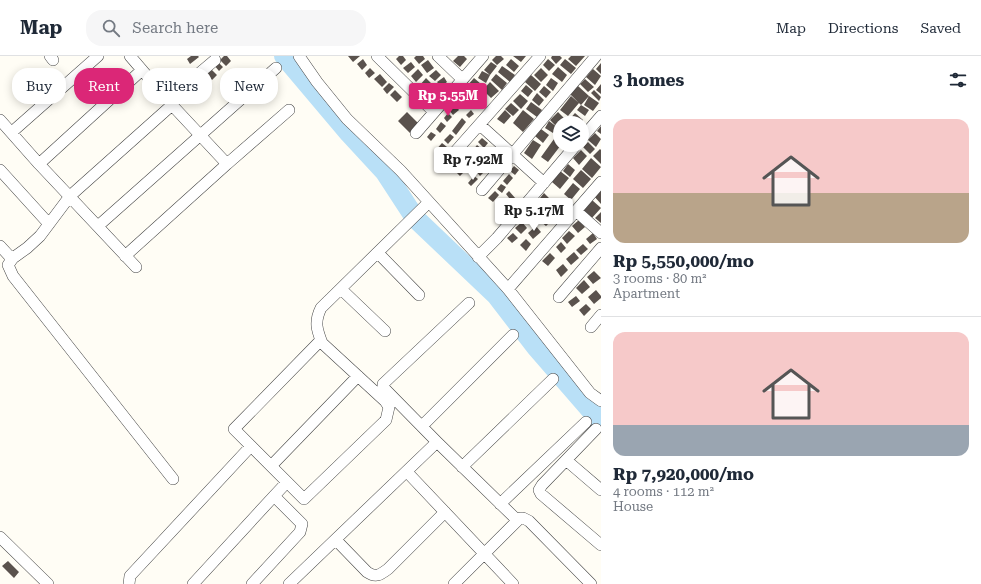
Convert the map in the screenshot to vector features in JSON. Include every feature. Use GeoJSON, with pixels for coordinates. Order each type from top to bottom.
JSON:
{"type":"FeatureCollection","features":[{"type":"Feature","properties":{"kind":"street"},"geometry":{"type":"LineString","coordinates":[[12,132],[98,56]]}},
{"type":"Feature","properties":{"kind":"street"},"geometry":{"type":"LineString","coordinates":[[39,164],[142,70],[130,56]]}},
{"type":"Feature","properties":{"kind":"street"},"geometry":{"type":"LineString","coordinates":[[299,56],[317,82],[347,119],[401,171],[508,289],[590,393],[601,401]]}},
{"type":"Feature","properties":{"kind":"street"},"geometry":{"type":"LineString","coordinates":[[377,56],[434,112]]}},
{"type":"Feature","properties":{"kind":"street"},"geometry":{"type":"LineString","coordinates":[[438,56],[462,79]]}},
{"type":"Feature","properties":{"kind":"street"},"geometry":{"type":"LineString","coordinates":[[416,133],[483,56]]}},
{"type":"Feature","properties":{"kind":"street"},"geometry":{"type":"LineString","coordinates":[[447,161],[540,56]]}},
{"type":"Feature","properties":{"kind":"street"},"geometry":{"type":"LineString","coordinates":[[482,190],[596,56]]}},
{"type":"Feature","properties":{"kind":"street"},"geometry":{"type":"LineString","coordinates":[[204,68],[215,57]]}},
{"type":"Feature","properties":{"kind":"street"},"geometry":{"type":"LineString","coordinates":[[98,226],[235,104]]}},
{"type":"Feature","properties":{"kind":"street"},"geometry":{"type":"LineString","coordinates":[[0,274],[10,262],[34,242],[70,196],[172,105],[227,164]]}},
{"type":"Feature","properties":{"kind":"street"},"geometry":{"type":"LineString","coordinates":[[125,256],[289,110]]}},
{"type":"Feature","properties":{"kind":"street"},"geometry":{"type":"LineString","coordinates":[[589,130],[601,116]]}},
{"type":"Feature","properties":{"kind":"street"},"geometry":{"type":"LineString","coordinates":[[0,120],[39,164],[136,267]]}},
{"type":"Feature","properties":{"kind":"street"},"geometry":{"type":"LineString","coordinates":[[480,125],[544,183]]}},
{"type":"Feature","properties":{"kind":"street"},"geometry":{"type":"LineString","coordinates":[[478,257],[497,238],[570,152]]}},
{"type":"Feature","properties":{"kind":"street"},"geometry":{"type":"LineString","coordinates":[[0,170],[49,224]]}},
{"type":"Feature","properties":{"kind":"street"},"geometry":{"type":"LineString","coordinates":[[508,289],[601,182]]}},
{"type":"Feature","properties":{"kind":"street"},"geometry":{"type":"LineString","coordinates":[[321,340],[234,429],[304,499],[386,420],[389,408],[385,401],[322,343],[321,340],[317,330],[317,316],[321,308],[429,202]]}},
{"type":"Feature","properties":{"kind":"street"},"geometry":{"type":"LineString","coordinates":[[576,211],[601,233]]}},
{"type":"Feature","properties":{"kind":"street"},"geometry":{"type":"LineString","coordinates":[[0,246],[10,262],[13,276],[173,479]]}},
{"type":"Feature","properties":{"kind":"street"},"geometry":{"type":"LineString","coordinates":[[559,297],[601,248]]}},
{"type":"Feature","properties":{"kind":"street"},"geometry":{"type":"LineString","coordinates":[[378,253],[419,295]]}},
{"type":"Feature","properties":{"kind":"street"},"geometry":{"type":"LineString","coordinates":[[341,289],[385,331]]}},
{"type":"Feature","properties":{"kind":"street"},"geometry":{"type":"LineString","coordinates":[[469,303],[383,384],[384,389],[517,520]]}},
{"type":"Feature","properties":{"kind":"street"},"geometry":{"type":"LineString","coordinates":[[591,326],[601,315]]}},
{"type":"Feature","properties":{"kind":"street"},"geometry":{"type":"LineString","coordinates":[[422,426],[513,336]]}},
{"type":"Feature","properties":{"kind":"street"},"geometry":{"type":"LineString","coordinates":[[271,466],[358,376]]}},
{"type":"Feature","properties":{"kind":"street"},"geometry":{"type":"LineString","coordinates":[[462,466],[553,379]]}},
{"type":"Feature","properties":{"kind":"street"},"geometry":{"type":"LineString","coordinates":[[500,504],[586,422]]}},
{"type":"Feature","properties":{"kind":"street"},"geometry":{"type":"LineString","coordinates":[[599,427],[539,490],[541,494],[601,545]]}},
{"type":"Feature","properties":{"kind":"street"},"geometry":{"type":"LineString","coordinates":[[289,584],[437,442]]}},
{"type":"Feature","properties":{"kind":"street"},"geometry":{"type":"LineString","coordinates":[[129,584],[130,576],[251,446]]}},
{"type":"Feature","properties":{"kind":"street"},"geometry":{"type":"LineString","coordinates":[[566,460],[601,490]]}},
{"type":"Feature","properties":{"kind":"street"},"geometry":{"type":"LineString","coordinates":[[407,472],[513,584]]}},
{"type":"Feature","properties":{"kind":"street"},"geometry":{"type":"LineString","coordinates":[[193,584],[287,482]]}},
{"type":"Feature","properties":{"kind":"street"},"geometry":{"type":"LineString","coordinates":[[252,584],[300,532],[302,524],[274,496]]}},
{"type":"Feature","properties":{"kind":"street"},"geometry":{"type":"LineString","coordinates":[[336,540],[367,572],[372,575],[379,576],[388,569],[445,512]]}},
{"type":"Feature","properties":{"kind":"street"},"geometry":{"type":"LineString","coordinates":[[454,584],[517,520],[523,518],[529,521],[591,584]]}},
{"type":"Feature","properties":{"kind":"street"},"geometry":{"type":"LineString","coordinates":[[0,537],[48,584]]}},
{"type":"Feature","properties":{"kind":"building"},"geometry":{"type":"Polygon","coordinates":[[[191,56],[199,57],[190,64],[187,59],[191,56]]]}},
{"type":"Feature","properties":{"kind":"building"},"geometry":{"type":"Polygon","coordinates":[[[224,56],[227,56],[231,61],[226,66],[220,60],[224,56]]]}},
{"type":"Feature","properties":{"kind":"building"},"geometry":{"type":"Polygon","coordinates":[[[348,56],[360,56],[353,62],[348,56]]]}},
{"type":"Feature","properties":{"kind":"building"},"geometry":{"type":"Polygon","coordinates":[[[399,56],[403,56],[406,60],[401,65],[396,59],[399,56]]]}},
{"type":"Feature","properties":{"kind":"building"},"geometry":{"type":"Polygon","coordinates":[[[416,56],[423,56],[425,59],[419,64],[414,58],[416,56]]]}},
{"type":"Feature","properties":{"kind":"building"},"geometry":{"type":"Polygon","coordinates":[[[458,56],[464,56],[467,59],[460,67],[453,61],[458,56]]]}},
{"type":"Feature","properties":{"kind":"building"},"geometry":{"type":"Polygon","coordinates":[[[496,56],[501,56],[504,59],[497,65],[492,60],[496,56]]]}},
{"type":"Feature","properties":{"kind":"building"},"geometry":{"type":"Polygon","coordinates":[[[513,56],[526,56],[521,62],[513,56]]]}},
{"type":"Feature","properties":{"kind":"building"},"geometry":{"type":"Polygon","coordinates":[[[552,56],[560,56],[562,58],[556,64],[551,58],[552,56]]]}},
{"type":"Feature","properties":{"kind":"building"},"geometry":{"type":"Polygon","coordinates":[[[571,56],[585,56],[576,66],[568,59],[571,56]]]}},
{"type":"Feature","properties":{"kind":"building"},"geometry":{"type":"Polygon","coordinates":[[[363,59],[367,65],[362,70],[357,64],[363,59]]]}},
{"type":"Feature","properties":{"kind":"building"},"geometry":{"type":"Polygon","coordinates":[[[511,59],[519,66],[514,72],[506,65],[511,59]]]}},
{"type":"Feature","properties":{"kind":"building"},"geometry":{"type":"Polygon","coordinates":[[[548,59],[555,65],[549,71],[543,65],[548,59]]]}},
{"type":"Feature","properties":{"kind":"building"},"geometry":{"type":"Polygon","coordinates":[[[565,59],[576,68],[571,74],[560,65],[565,59]]]}},
{"type":"Feature","properties":{"kind":"building"},"geometry":{"type":"Polygon","coordinates":[[[428,60],[434,68],[427,73],[421,65],[428,60]]]}},
{"type":"Feature","properties":{"kind":"building"},"geometry":{"type":"Polygon","coordinates":[[[218,62],[223,67],[220,68],[219,71],[214,65],[218,62]]]}},
{"type":"Feature","properties":{"kind":"building"},"geometry":{"type":"Polygon","coordinates":[[[411,62],[415,67],[408,73],[403,68],[411,62]]]}},
{"type":"Feature","properties":{"kind":"building"},"geometry":{"type":"Polygon","coordinates":[[[491,62],[497,66],[490,75],[484,70],[491,62]]]}},
{"type":"Feature","properties":{"kind":"building"},"geometry":{"type":"Polygon","coordinates":[[[601,63],[601,74],[596,69],[601,63]]]}},
{"type":"Feature","properties":{"kind":"building"},"geometry":{"type":"Polygon","coordinates":[[[502,66],[515,75],[510,82],[498,72],[502,66]]]}},
{"type":"Feature","properties":{"kind":"building"},"geometry":{"type":"Polygon","coordinates":[[[558,67],[567,75],[562,82],[552,74],[558,67]]]}},
{"type":"Feature","properties":{"kind":"building"},"geometry":{"type":"Polygon","coordinates":[[[370,68],[375,73],[369,78],[365,73],[370,68]]]}},
{"type":"Feature","properties":{"kind":"building"},"geometry":{"type":"Polygon","coordinates":[[[541,68],[548,75],[541,82],[534,75],[541,68]]]}},
{"type":"Feature","properties":{"kind":"building"},"geometry":{"type":"Polygon","coordinates":[[[418,69],[423,75],[416,82],[411,76],[418,69]]]}},
{"type":"Feature","properties":{"kind":"building"},"geometry":{"type":"Polygon","coordinates":[[[593,69],[601,76],[595,85],[586,77],[593,69]]]}},
{"type":"Feature","properties":{"kind":"building"},"geometry":{"type":"Polygon","coordinates":[[[212,70],[217,75],[212,80],[212,70]]]}},
{"type":"Feature","properties":{"kind":"building"},"geometry":{"type":"Polygon","coordinates":[[[436,70],[441,75],[435,81],[429,76],[436,70]]]}},
{"type":"Feature","properties":{"kind":"building"},"geometry":{"type":"Polygon","coordinates":[[[482,71],[490,75],[486,83],[478,78],[482,71]]]}},
{"type":"Feature","properties":{"kind":"building"},"geometry":{"type":"Polygon","coordinates":[[[380,74],[387,82],[382,87],[374,79],[380,74]]]}},
{"type":"Feature","properties":{"kind":"building"},"geometry":{"type":"Polygon","coordinates":[[[496,74],[507,83],[502,90],[491,80],[496,74]]]}},
{"type":"Feature","properties":{"kind":"building"},"geometry":{"type":"Polygon","coordinates":[[[531,75],[541,84],[535,91],[525,82],[531,75]]]}},
{"type":"Feature","properties":{"kind":"building"},"geometry":{"type":"Polygon","coordinates":[[[444,77],[447,82],[441,87],[437,82],[444,77]]]}},
{"type":"Feature","properties":{"kind":"building"},"geometry":{"type":"Polygon","coordinates":[[[426,78],[432,84],[426,90],[420,85],[426,78]]]}},
{"type":"Feature","properties":{"kind":"building"},"geometry":{"type":"Polygon","coordinates":[[[474,78],[481,84],[475,92],[467,86],[474,78]]]}},
{"type":"Feature","properties":{"kind":"building"},"geometry":{"type":"Polygon","coordinates":[[[551,78],[558,83],[553,91],[546,85],[551,78]]]}},
{"type":"Feature","properties":{"kind":"building"},"geometry":{"type":"Polygon","coordinates":[[[585,79],[594,87],[588,92],[580,84],[585,79]]]}},
{"type":"Feature","properties":{"kind":"building"},"geometry":{"type":"Polygon","coordinates":[[[490,82],[499,91],[491,98],[483,90],[490,82]]]}},
{"type":"Feature","properties":{"kind":"building"},"geometry":{"type":"Polygon","coordinates":[[[389,83],[394,87],[387,94],[383,89],[389,83]]]}},
{"type":"Feature","properties":{"kind":"building"},"geometry":{"type":"Polygon","coordinates":[[[601,84],[601,94],[596,90],[601,84]]]}},
{"type":"Feature","properties":{"kind":"building"},"geometry":{"type":"Polygon","coordinates":[[[434,85],[439,90],[433,96],[428,91],[434,85]]]}},
{"type":"Feature","properties":{"kind":"building"},"geometry":{"type":"Polygon","coordinates":[[[526,85],[533,91],[528,97],[521,91],[526,85]]]}},
{"type":"Feature","properties":{"kind":"building"},"geometry":{"type":"Polygon","coordinates":[[[544,86],[551,92],[546,98],[539,92],[544,86]]]}},
{"type":"Feature","properties":{"kind":"building"},"geometry":{"type":"Polygon","coordinates":[[[578,86],[589,96],[581,105],[570,94],[578,86]]]}},
{"type":"Feature","properties":{"kind":"building"},"geometry":{"type":"Polygon","coordinates":[[[395,90],[402,97],[397,102],[390,95],[395,90]]]}},
{"type":"Feature","properties":{"kind":"building"},"geometry":{"type":"Polygon","coordinates":[[[469,90],[473,95],[467,99],[463,95],[469,90]]]}},
{"type":"Feature","properties":{"kind":"building"},"geometry":{"type":"Polygon","coordinates":[[[594,90],[601,97],[599,101],[591,93],[594,90]]]}},
{"type":"Feature","properties":{"kind":"building"},"geometry":{"type":"Polygon","coordinates":[[[537,93],[544,100],[539,106],[532,100],[537,93]]]}},
{"type":"Feature","properties":{"kind":"building"},"geometry":{"type":"Polygon","coordinates":[[[520,94],[528,101],[521,109],[513,101],[520,94]]]}},
{"type":"Feature","properties":{"kind":"building"},"geometry":{"type":"Polygon","coordinates":[[[571,96],[579,103],[568,116],[560,110],[571,96]]]}},
{"type":"Feature","properties":{"kind":"building"},"geometry":{"type":"Polygon","coordinates":[[[589,96],[599,103],[593,111],[584,105],[589,96]]]}},
{"type":"Feature","properties":{"kind":"building"},"geometry":{"type":"Polygon","coordinates":[[[481,100],[484,103],[477,109],[474,106],[481,100]]]}},
{"type":"Feature","properties":{"kind":"building"},"geometry":{"type":"Polygon","coordinates":[[[531,102],[542,110],[537,117],[526,109],[531,102]]]}},
{"type":"Feature","properties":{"kind":"building"},"geometry":{"type":"Polygon","coordinates":[[[511,103],[519,110],[513,116],[505,109],[511,103]]]}},
{"type":"Feature","properties":{"kind":"building"},"geometry":{"type":"Polygon","coordinates":[[[455,105],[459,110],[453,115],[449,110],[455,105]]]}},
{"type":"Feature","properties":{"kind":"building"},"geometry":{"type":"Polygon","coordinates":[[[581,105],[589,110],[585,116],[577,110],[581,105]]]}},
{"type":"Feature","properties":{"kind":"building"},"geometry":{"type":"Polygon","coordinates":[[[471,110],[474,114],[469,118],[466,115],[471,110]]]}},
{"type":"Feature","properties":{"kind":"building"},"geometry":{"type":"Polygon","coordinates":[[[505,110],[511,116],[504,124],[497,119],[505,110]]]}},
{"type":"Feature","properties":{"kind":"building"},"geometry":{"type":"Polygon","coordinates":[[[523,110],[534,119],[523,132],[513,123],[523,110]]]}},
{"type":"Feature","properties":{"kind":"building"},"geometry":{"type":"Polygon","coordinates":[[[407,112],[419,124],[410,133],[398,121],[407,112]]]}},
{"type":"Feature","properties":{"kind":"building"},"geometry":{"type":"Polygon","coordinates":[[[558,112],[562,116],[554,116],[558,112]]]}},
{"type":"Feature","properties":{"kind":"building"},"geometry":{"type":"Polygon","coordinates":[[[448,113],[452,117],[447,122],[444,118],[448,113]]]}},
{"type":"Feature","properties":{"kind":"building"},"geometry":{"type":"Polygon","coordinates":[[[462,118],[466,122],[456,135],[452,131],[462,118]]]}},
{"type":"Feature","properties":{"kind":"building"},"geometry":{"type":"Polygon","coordinates":[[[549,121],[553,124],[553,133],[545,128],[549,121]]]}},
{"type":"Feature","properties":{"kind":"building"},"geometry":{"type":"Polygon","coordinates":[[[441,122],[446,126],[440,133],[436,129],[441,122]]]}},
{"type":"Feature","properties":{"kind":"building"},"geometry":{"type":"Polygon","coordinates":[[[601,126],[601,134],[597,131],[601,126]]]}},
{"type":"Feature","properties":{"kind":"building"},"geometry":{"type":"Polygon","coordinates":[[[541,129],[549,135],[543,143],[535,136],[541,129]]]}},
{"type":"Feature","properties":{"kind":"building"},"geometry":{"type":"Polygon","coordinates":[[[431,132],[436,135],[431,141],[427,137],[431,132]]]}},
{"type":"Feature","properties":{"kind":"building"},"geometry":{"type":"Polygon","coordinates":[[[595,133],[601,139],[596,147],[589,141],[595,133]]]}},
{"type":"Feature","properties":{"kind":"building"},"geometry":{"type":"Polygon","coordinates":[[[450,134],[454,137],[448,144],[444,140],[450,134]]]}},
{"type":"Feature","properties":{"kind":"building"},"geometry":{"type":"Polygon","coordinates":[[[482,138],[488,143],[484,148],[478,142],[482,138]]]}},
{"type":"Feature","properties":{"kind":"building"},"geometry":{"type":"Polygon","coordinates":[[[533,140],[541,145],[532,159],[524,153],[533,140]]]}},
{"type":"Feature","properties":{"kind":"building"},"geometry":{"type":"Polygon","coordinates":[[[553,140],[553,152],[556,152],[548,162],[541,157],[553,140]]]}},
{"type":"Feature","properties":{"kind":"building"},"geometry":{"type":"Polygon","coordinates":[[[442,143],[447,147],[439,157],[434,152],[442,143]]]}},
{"type":"Feature","properties":{"kind":"building"},"geometry":{"type":"Polygon","coordinates":[[[589,143],[595,149],[590,154],[588,152],[589,143]]]}},
{"type":"Feature","properties":{"kind":"building"},"geometry":{"type":"Polygon","coordinates":[[[477,145],[483,150],[478,155],[473,150],[477,145]]]}},
{"type":"Feature","properties":{"kind":"building"},"geometry":{"type":"Polygon","coordinates":[[[496,148],[499,151],[494,157],[490,154],[496,148]]]}},
{"type":"Feature","properties":{"kind":"building"},"geometry":{"type":"Polygon","coordinates":[[[600,149],[601,150],[601,164],[593,156],[600,149]]]}},
{"type":"Feature","properties":{"kind":"building"},"geometry":{"type":"Polygon","coordinates":[[[579,152],[583,152],[587,156],[579,165],[573,158],[579,152]]]}},
{"type":"Feature","properties":{"kind":"building"},"geometry":{"type":"Polygon","coordinates":[[[471,154],[476,157],[470,165],[465,162],[471,154]]]}},
{"type":"Feature","properties":{"kind":"building"},"geometry":{"type":"Polygon","coordinates":[[[487,156],[493,161],[488,169],[481,163],[487,156]]]}},
{"type":"Feature","properties":{"kind":"building"},"geometry":{"type":"Polygon","coordinates":[[[591,158],[601,167],[592,178],[582,169],[591,158]]]}},
{"type":"Feature","properties":{"kind":"building"},"geometry":{"type":"Polygon","coordinates":[[[463,163],[468,168],[460,176],[455,171],[463,163]]]}},
{"type":"Feature","properties":{"kind":"building"},"geometry":{"type":"Polygon","coordinates":[[[568,164],[575,170],[570,177],[563,171],[568,164]]]}},
{"type":"Feature","properties":{"kind":"building"},"geometry":{"type":"Polygon","coordinates":[[[514,166],[519,170],[515,175],[510,171],[514,166]]]}},
{"type":"Feature","properties":{"kind":"building"},"geometry":{"type":"Polygon","coordinates":[[[481,167],[485,171],[480,176],[476,171],[481,167]]]}},
{"type":"Feature","properties":{"kind":"building"},"geometry":{"type":"Polygon","coordinates":[[[581,170],[591,179],[583,188],[573,179],[581,170]]]}},
{"type":"Feature","properties":{"kind":"building"},"geometry":{"type":"Polygon","coordinates":[[[560,171],[569,178],[560,189],[552,182],[560,171]]]}},
{"type":"Feature","properties":{"kind":"building"},"geometry":{"type":"Polygon","coordinates":[[[509,174],[513,178],[507,185],[503,181],[509,174]]]}},
{"type":"Feature","properties":{"kind":"building"},"geometry":{"type":"Polygon","coordinates":[[[474,176],[478,179],[471,186],[468,183],[474,176]]]}},
{"type":"Feature","properties":{"kind":"building"},"geometry":{"type":"Polygon","coordinates":[[[573,183],[580,189],[571,200],[564,194],[573,183]]]}},
{"type":"Feature","properties":{"kind":"building"},"geometry":{"type":"Polygon","coordinates":[[[501,184],[506,187],[502,193],[497,189],[501,184]]]}},
{"type":"Feature","properties":{"kind":"building"},"geometry":{"type":"Polygon","coordinates":[[[601,188],[601,204],[593,195],[601,188]]]}},
{"type":"Feature","properties":{"kind":"building"},"geometry":{"type":"Polygon","coordinates":[[[495,191],[499,195],[493,202],[488,198],[495,191]]]}},
{"type":"Feature","properties":{"kind":"building"},"geometry":{"type":"Polygon","coordinates":[[[509,191],[516,199],[512,202],[506,194],[509,191]]]}},
{"type":"Feature","properties":{"kind":"building"},"geometry":{"type":"Polygon","coordinates":[[[544,193],[550,199],[545,203],[540,198],[544,193]]]}},
{"type":"Feature","properties":{"kind":"building"},"geometry":{"type":"Polygon","coordinates":[[[592,200],[601,208],[591,219],[582,211],[592,200]]]}},
{"type":"Feature","properties":{"kind":"building"},"geometry":{"type":"Polygon","coordinates":[[[558,202],[563,208],[557,213],[552,207],[558,202]]]}},
{"type":"Feature","properties":{"kind":"building"},"geometry":{"type":"Polygon","coordinates":[[[537,203],[542,207],[537,213],[531,209],[537,203]]]}},
{"type":"Feature","properties":{"kind":"building"},"geometry":{"type":"Polygon","coordinates":[[[601,212],[601,223],[595,218],[601,212]]]}},
{"type":"Feature","properties":{"kind":"building"},"geometry":{"type":"Polygon","coordinates":[[[531,213],[535,217],[529,223],[525,218],[531,213]]]}},
{"type":"Feature","properties":{"kind":"building"},"geometry":{"type":"Polygon","coordinates":[[[547,214],[553,219],[546,226],[540,221],[547,214]]]}},
{"type":"Feature","properties":{"kind":"building"},"geometry":{"type":"Polygon","coordinates":[[[579,220],[585,227],[578,233],[572,226],[579,220]]]}},
{"type":"Feature","properties":{"kind":"building"},"geometry":{"type":"Polygon","coordinates":[[[522,222],[527,228],[521,234],[515,228],[522,222]]]}},
{"type":"Feature","properties":{"kind":"building"},"geometry":{"type":"Polygon","coordinates":[[[536,226],[541,232],[533,239],[528,233],[536,226]]]}},
{"type":"Feature","properties":{"kind":"building"},"geometry":{"type":"Polygon","coordinates":[[[569,231],[575,236],[567,244],[562,238],[569,231]]]}},
{"type":"Feature","properties":{"kind":"building"},"geometry":{"type":"Polygon","coordinates":[[[513,233],[518,238],[512,243],[507,238],[513,233]]]}},
{"type":"Feature","properties":{"kind":"building"},"geometry":{"type":"Polygon","coordinates":[[[593,233],[597,239],[590,244],[586,239],[593,233]]]}},
{"type":"Feature","properties":{"kind":"building"},"geometry":{"type":"Polygon","coordinates":[[[526,239],[531,244],[526,251],[520,245],[526,239]]]}},
{"type":"Feature","properties":{"kind":"building"},"geometry":{"type":"Polygon","coordinates":[[[561,242],[566,248],[561,253],[556,247],[561,242]]]}},
{"type":"Feature","properties":{"kind":"building"},"geometry":{"type":"Polygon","coordinates":[[[583,244],[588,249],[581,255],[576,250],[583,244]]]}},
{"type":"Feature","properties":{"kind":"building"},"geometry":{"type":"Polygon","coordinates":[[[574,252],[579,258],[571,265],[566,259],[574,252]]]}},
{"type":"Feature","properties":{"kind":"building"},"geometry":{"type":"Polygon","coordinates":[[[550,253],[555,258],[548,266],[542,261],[550,253]]]}},
{"type":"Feature","properties":{"kind":"building"},"geometry":{"type":"Polygon","coordinates":[[[563,264],[568,270],[561,277],[556,270],[563,264]]]}},
{"type":"Feature","properties":{"kind":"building"},"geometry":{"type":"Polygon","coordinates":[[[594,271],[601,278],[593,284],[587,277],[594,271]]]}},
{"type":"Feature","properties":{"kind":"building"},"geometry":{"type":"Polygon","coordinates":[[[584,280],[590,287],[582,294],[576,288],[584,280]]]}},
{"type":"Feature","properties":{"kind":"building"},"geometry":{"type":"Polygon","coordinates":[[[596,290],[601,298],[594,304],[588,297],[596,290]]]}},
{"type":"Feature","properties":{"kind":"building"},"geometry":{"type":"Polygon","coordinates":[[[576,296],[580,301],[572,307],[568,302],[576,296]]]}},
{"type":"Feature","properties":{"kind":"building"},"geometry":{"type":"Polygon","coordinates":[[[586,304],[591,309],[584,316],[579,310],[586,304]]]}},
{"type":"Feature","properties":{"kind":"building"},"geometry":{"type":"Polygon","coordinates":[[[8,561],[19,572],[14,578],[2,566],[8,561]]]}},
{"type":"Feature","properties":{"kind":"waterway"},"geometry":{"type":"LineString","coordinates":[[284,56],[349,133],[385,172],[415,218],[496,295],[536,347],[601,422]]}}]}
